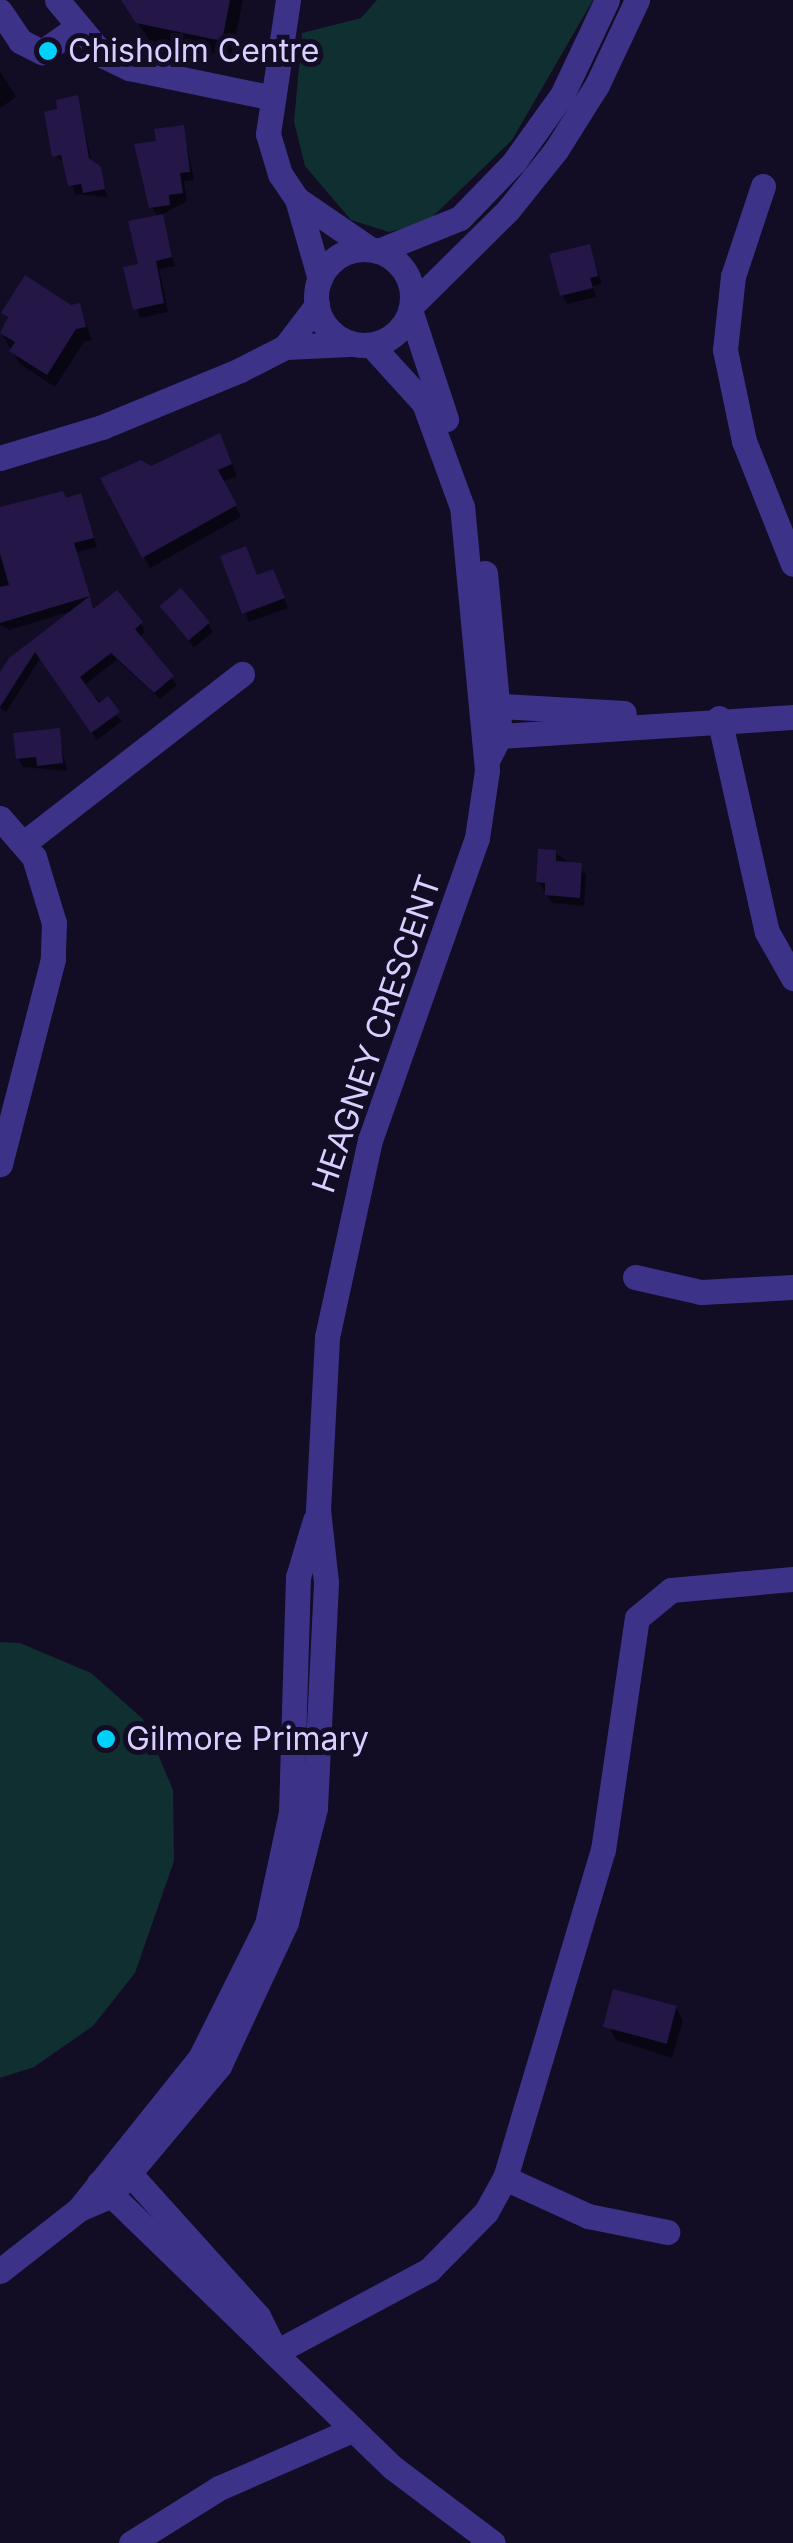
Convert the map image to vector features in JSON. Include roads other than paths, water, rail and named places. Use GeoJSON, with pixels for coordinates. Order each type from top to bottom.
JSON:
{"type":"FeatureCollection","features":[{"type":"Feature","properties":{"kind":"street"},"geometry":{"type":"LineString","coordinates":[[57,0],[76,28],[104,56],[129,68],[269,97]]}},
{"type":"Feature","properties":{"kind":"street"},"geometry":{"type":"LineString","coordinates":[[288,0],[269,97],[268,134],[280,174],[297,200],[320,279],[317,305],[324,322],[360,344]]}},
{"type":"Feature","properties":{"kind":"street"},"geometry":{"type":"LineString","coordinates":[[320,279],[349,251],[374,250],[460,218],[514,162],[562,94],[607,0]]}},
{"type":"Feature","properties":{"kind":"street"},"geometry":{"type":"LineString","coordinates":[[0,458],[102,426],[280,350],[388,339],[411,308],[508,210],[556,150],[597,86],[638,0]]}},
{"type":"Feature","properties":{"kind":"street"},"geometry":{"type":"LineString","coordinates":[[0,11],[20,41],[42,52],[76,28]]}},
{"type":"Feature","properties":{"kind":"street"},"geometry":{"type":"LineString","coordinates":[[763,186],[733,276],[725,350],[744,441],[793,564]]}},
{"type":"Feature","properties":{"kind":"street"},"geometry":{"type":"LineString","coordinates":[[297,200],[405,272],[411,308]]}},
{"type":"Feature","properties":{"kind":"street"},"geometry":{"type":"LineString","coordinates":[[280,350],[317,305]]}},
{"type":"Feature","properties":{"kind":"street","name":"HEAGNEY CRESCENT"},"geometry":{"type":"LineString","coordinates":[[0,2271],[104,2189],[219,2066],[275,1927],[302,1814],[326,1582],[318,1510],[324,1372],[344,1238],[370,1140],[478,838],[490,744],[490,705],[462,507],[411,308]]}},
{"type":"Feature","properties":{"kind":"street","name":"HEAGNEY CRESCENT"},"geometry":{"type":"LineString","coordinates":[[360,344],[424,404],[446,442]]}},
{"type":"Feature","properties":{"kind":"street"},"geometry":{"type":"LineString","coordinates":[[24,844],[242,674]]}},
{"type":"Feature","properties":{"kind":"street"},"geometry":{"type":"LineString","coordinates":[[490,705],[719,718],[793,716]]}},
{"type":"Feature","properties":{"kind":"street"},"geometry":{"type":"LineString","coordinates":[[490,744],[719,718]]}},
{"type":"Feature","properties":{"kind":"street"},"geometry":{"type":"LineString","coordinates":[[719,718],[767,932],[793,978]]}},
{"type":"Feature","properties":{"kind":"street"},"geometry":{"type":"LineString","coordinates":[[0,818],[24,844],[48,888],[53,959],[0,1164]]}},
{"type":"Feature","properties":{"kind":"street"},"geometry":{"type":"LineString","coordinates":[[635,1277],[702,1292],[793,1287]]}},
{"type":"Feature","properties":{"kind":"street"},"geometry":{"type":"LineString","coordinates":[[276,2352],[430,2270],[486,2212],[506,2178],[603,1850],[637,1618],[671,1590],[793,1579]]}},
{"type":"Feature","properties":{"kind":"street"},"geometry":{"type":"LineString","coordinates":[[125,2168],[258,2316],[276,2352]]}},
{"type":"Feature","properties":{"kind":"street"},"geometry":{"type":"LineString","coordinates":[[506,2178],[588,2216],[667,2232]]}},
{"type":"Feature","properties":{"kind":"street"},"geometry":{"type":"LineString","coordinates":[[104,2189],[243,2330],[276,2352],[352,2430],[493,2543]]}},
{"type":"Feature","properties":{"kind":"street"},"geometry":{"type":"LineString","coordinates":[[131,2543],[219,2488],[352,2430]]}},
{"type":"Feature","properties":{"kind":"place","name":"Chisholm Centre"},"geometry":{"type":"Point","coordinates":[48,51]}},
{"type":"Feature","properties":{"kind":"place","name":"Gilmore Primary"},"geometry":{"type":"Point","coordinates":[106,1739]}}]}
